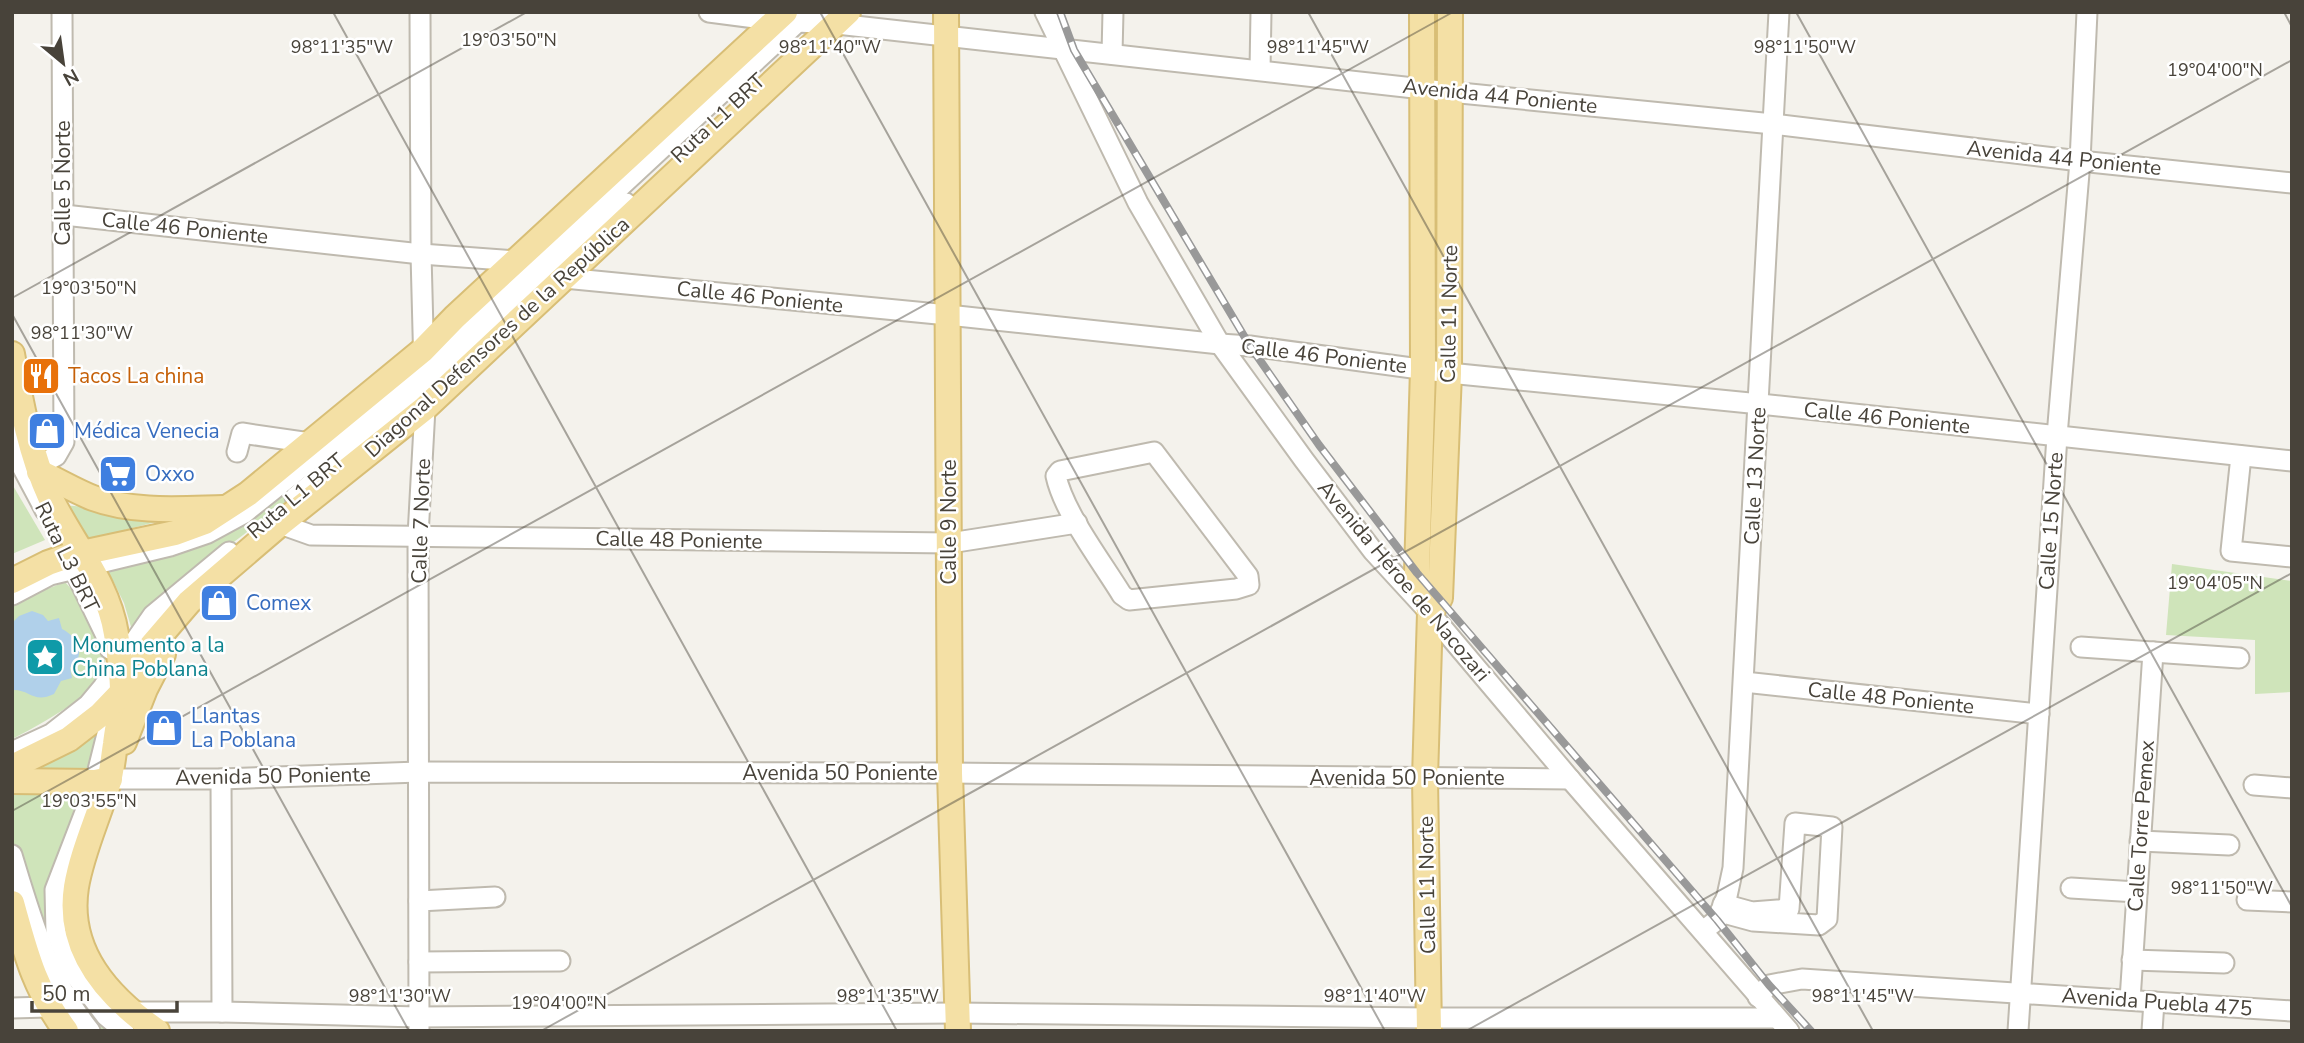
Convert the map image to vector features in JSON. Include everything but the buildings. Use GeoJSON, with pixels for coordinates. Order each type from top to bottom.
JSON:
{"type":"FeatureCollection","features":[{"type":"Feature","properties":{"kind":"main road","name":"Calle 11 Norte"},"geometry":{"type":"LineString","coordinates":[[1422,12],[1423,369],[1418,573],[1430,613],[1425,778],[1429,1024]]}},
{"type":"Feature","properties":{"kind":"main road","name":"Calle 11 Norte"},"geometry":{"type":"LineString","coordinates":[[1430,613],[1440,598],[1449,373],[1450,12]]}},
{"type":"Feature","properties":{"kind":"main road","name":"Diagonal Defensores de la República"},"geometry":{"type":"LineString","coordinates":[[116,684],[189,602],[280,524],[424,379],[516,261],[813,17]]}},
{"type":"Feature","properties":{"kind":"main road","name":"Diagonal Defensores de la República"},"geometry":{"type":"LineString","coordinates":[[12,581],[48,563],[78,561],[205,522],[248,494],[310,443],[424,379],[564,278],[813,17]]}},
{"type":"Feature","properties":{"kind":"main road","name":"Calle 9 Norte"},"geometry":{"type":"LineString","coordinates":[[946,24],[950,773],[957,1022]]}},
{"type":"Feature","properties":{"kind":"main road"},"geometry":{"type":"LineString","coordinates":[[12,354],[26,428],[38,469],[78,561],[111,606],[116,684],[102,780],[76,888],[76,921],[82,946],[94,971],[127,1022],[157,1031]]}},
{"type":"Feature","properties":{"kind":"main road"},"geometry":{"type":"LineString","coordinates":[[38,469],[92,498],[120,506],[168,510],[227,508]]}},
{"type":"Feature","properties":{"kind":"main road"},"geometry":{"type":"LineString","coordinates":[[102,780],[189,602]]}},
{"type":"Feature","properties":{"kind":"main road"},"geometry":{"type":"LineString","coordinates":[[12,767],[69,739],[116,684]]}},
{"type":"Feature","properties":{"kind":"main road"},"geometry":{"type":"LineString","coordinates":[[12,781],[102,780]]}},
{"type":"Feature","properties":{"kind":"main road"},"geometry":{"type":"LineString","coordinates":[[12,903],[32,973],[48,1007],[66,1031]]}},
{"type":"Feature","properties":{"kind":"street","name":"Calle 5 Norte"},"geometry":{"type":"LineString","coordinates":[[38,469],[56,456],[64,442],[62,12]]}},
{"type":"Feature","properties":{"kind":"street","name":"Calle 7 Norte"},"geometry":{"type":"LineString","coordinates":[[418,1024],[418,536],[424,379],[420,12]]}},
{"type":"Feature","properties":{"kind":"street","name":"Avenida 44 Poniente"},"geometry":{"type":"LineString","coordinates":[[709,12],[946,24],[1061,48],[2292,183]]}},
{"type":"Feature","properties":{"kind":"street","name":"Avenida Héroe de Nacozari"},"geometry":{"type":"LineString","coordinates":[[1045,12],[1138,203],[1220,344],[1373,551],[1430,613],[1783,1024]]}},
{"type":"Feature","properties":{"kind":"street"},"geometry":{"type":"LineString","coordinates":[[1112,54],[1113,12]]}},
{"type":"Feature","properties":{"kind":"street"},"geometry":{"type":"LineString","coordinates":[[1260,70],[1261,12]]}},
{"type":"Feature","properties":{"kind":"street","name":"Calle 13 Norte"},"geometry":{"type":"LineString","coordinates":[[1703,931],[1717,920],[1733,868],[1779,12]]}},
{"type":"Feature","properties":{"kind":"street","name":"Calle 15 Norte"},"geometry":{"type":"LineString","coordinates":[[2018,1031],[2057,436],[2080,161],[2087,12]]}},
{"type":"Feature","properties":{"kind":"street","name":"Ruta L1 BRT"},"geometry":{"type":"LineString","coordinates":[[12,752],[51,734],[116,684],[153,615],[424,379],[813,17]]}},
{"type":"Feature","properties":{"kind":"street","name":"Calle 46 Poniente"},"geometry":{"type":"LineString","coordinates":[[64,215],[421,254],[516,261]]}},
{"type":"Feature","properties":{"kind":"street","name":"Calle 46 Poniente"},"geometry":{"type":"LineString","coordinates":[[564,278],[1250,346],[1449,373],[2292,461]]}},
{"type":"Feature","properties":{"kind":"street","name":"Ruta L1 BRT"},"geometry":{"type":"LineString","coordinates":[[12,595],[78,561],[140,554],[208,533],[243,514],[424,379]]}},
{"type":"Feature","properties":{"kind":"street","name":"Ruta L3 BRT"},"geometry":{"type":"LineString","coordinates":[[12,431],[20,463],[78,561]]}},
{"type":"Feature","properties":{"kind":"street"},"geometry":{"type":"LineString","coordinates":[[237,452],[242,433],[310,443]]}},
{"type":"Feature","properties":{"kind":"street"},"geometry":{"type":"LineString","coordinates":[[1154,452],[1248,576],[1249,585],[1236,589],[1129,600],[1122,595],[1077,523],[1059,486],[1056,476],[1060,471],[1154,452]]}},
{"type":"Feature","properties":{"kind":"street"},"geometry":{"type":"LineString","coordinates":[[2241,456],[2231,551],[2292,557]]}},
{"type":"Feature","properties":{"kind":"street","name":"Calle 48 Poniente"},"geometry":{"type":"LineString","coordinates":[[280,524],[311,535],[950,543],[1077,523]]}},
{"type":"Feature","properties":{"kind":"street"},"geometry":{"type":"LineString","coordinates":[[2081,647],[2239,658]]}},
{"type":"Feature","properties":{"kind":"street","name":"Calle Torre Pemex"},"geometry":{"type":"LineString","coordinates":[[2130,1000],[2153,652]]}},
{"type":"Feature","properties":{"kind":"street","name":"Calle 48 Poniente"},"geometry":{"type":"LineString","coordinates":[[1744,681],[2039,714]]}},
{"type":"Feature","properties":{"kind":"street","name":"Avenida 50 Poniente"},"geometry":{"type":"LineString","coordinates":[[102,780],[419,772],[950,773],[1570,779]]}},
{"type":"Feature","properties":{"kind":"street"},"geometry":{"type":"LineString","coordinates":[[221,779],[222,1012]]}},
{"type":"Feature","properties":{"kind":"street"},"geometry":{"type":"LineString","coordinates":[[2254,785],[2292,788]]}},
{"type":"Feature","properties":{"kind":"street"},"geometry":{"type":"LineString","coordinates":[[1795,823],[1832,827],[1827,919],[1819,925],[1753,921],[1722,908],[1752,912],[1789,909],[1795,823]]}},
{"type":"Feature","properties":{"kind":"street"},"geometry":{"type":"LineString","coordinates":[[2140,841],[2229,845]]}},
{"type":"Feature","properties":{"kind":"street"},"geometry":{"type":"LineString","coordinates":[[12,855],[45,957],[62,992],[90,1031]]}},
{"type":"Feature","properties":{"kind":"street"},"geometry":{"type":"LineString","coordinates":[[2071,888],[2137,892]]}},
{"type":"Feature","properties":{"kind":"street"},"geometry":{"type":"LineString","coordinates":[[419,901],[495,897]]}},
{"type":"Feature","properties":{"kind":"street"},"geometry":{"type":"LineString","coordinates":[[2247,900],[2292,902]]}},
{"type":"Feature","properties":{"kind":"street"},"geometry":{"type":"LineString","coordinates":[[2132,960],[2224,963]]}},
{"type":"Feature","properties":{"kind":"street"},"geometry":{"type":"LineString","coordinates":[[419,962],[559,961]]}},
{"type":"Feature","properties":{"kind":"street"},"geometry":{"type":"LineString","coordinates":[[1758,997],[1769,985],[1802,979],[2022,993]]}},
{"type":"Feature","properties":{"kind":"street","name":"Avenida Puebla 475"},"geometry":{"type":"LineString","coordinates":[[2022,993],[2292,1011]]}},
{"type":"Feature","properties":{"kind":"street"},"geometry":{"type":"LineString","coordinates":[[2152,1031],[2154,1002]]}},
{"type":"Feature","properties":{"kind":"street"},"geometry":{"type":"LineString","coordinates":[[12,1008],[48,1007]]}},
{"type":"Feature","properties":{"kind":"street"},"geometry":{"type":"LineString","coordinates":[[127,1022],[222,1012],[418,1024],[1783,1024]]}},
{"type":"Feature","properties":{"kind":"green space"},"geometry":{"type":"Polygon","coordinates":[[[294,482],[301,491],[214,557],[134,637],[124,603],[104,563],[294,482]]]}},
{"type":"Feature","properties":{"kind":"green space"},"geometry":{"type":"Polygon","coordinates":[[[12,484],[45,540],[12,554],[12,484]]]}},
{"type":"Feature","properties":{"kind":"green space"},"geometry":{"type":"Polygon","coordinates":[[[62,505],[183,515],[82,541],[62,505]]]}},
{"type":"Feature","properties":{"kind":"green space"},"geometry":{"type":"Polygon","coordinates":[[[2172,564],[2292,581],[2292,692],[2255,694],[2255,640],[2166,635],[2172,564]]]}},
{"type":"Feature","properties":{"kind":"green space"},"geometry":{"type":"Polygon","coordinates":[[[65,582],[80,602],[100,642],[105,662],[102,676],[74,702],[12,739],[12,605],[65,582]]]}},
{"type":"Feature","properties":{"kind":"green space"},"geometry":{"type":"Polygon","coordinates":[[[100,722],[91,773],[26,769],[100,722]]]}},
{"type":"Feature","properties":{"kind":"green space"},"geometry":{"type":"Polygon","coordinates":[[[12,785],[77,787],[67,836],[113,1031],[84,1031],[37,924],[12,844],[12,785]]]}},
{"type":"Feature","properties":{"kind":"water"},"geometry":{"type":"Polygon","coordinates":[[[32,611],[43,615],[48,621],[59,618],[62,629],[76,642],[79,652],[70,668],[72,678],[61,681],[54,694],[47,697],[36,697],[12,690],[12,623],[19,616],[32,611]]]}},
{"type":"Feature","properties":{"kind":"railway"},"geometry":{"type":"LineString","coordinates":[[1060,12],[1074,50],[1250,346],[1319,445],[1417,573],[1811,1031]]}},
{"type":"Feature","properties":{"kind":"place","name":"Tacos La china"},"geometry":{"type":"Point","coordinates":[41,376]}},
{"type":"Feature","properties":{"kind":"place","name":"Médica Venecia"},"geometry":{"type":"Point","coordinates":[47,431]}},
{"type":"Feature","properties":{"kind":"place","name":"Oxxo"},"geometry":{"type":"Point","coordinates":[118,474]}},
{"type":"Feature","properties":{"kind":"place","name":"Comex"},"geometry":{"type":"Point","coordinates":[219,603]}},
{"type":"Feature","properties":{"kind":"place","name":"Monumento a la China Poblana"},"geometry":{"type":"Point","coordinates":[45,657]}},
{"type":"Feature","properties":{"kind":"place","name":"Llantas La Poblana"},"geometry":{"type":"Point","coordinates":[164,728]}}]}
